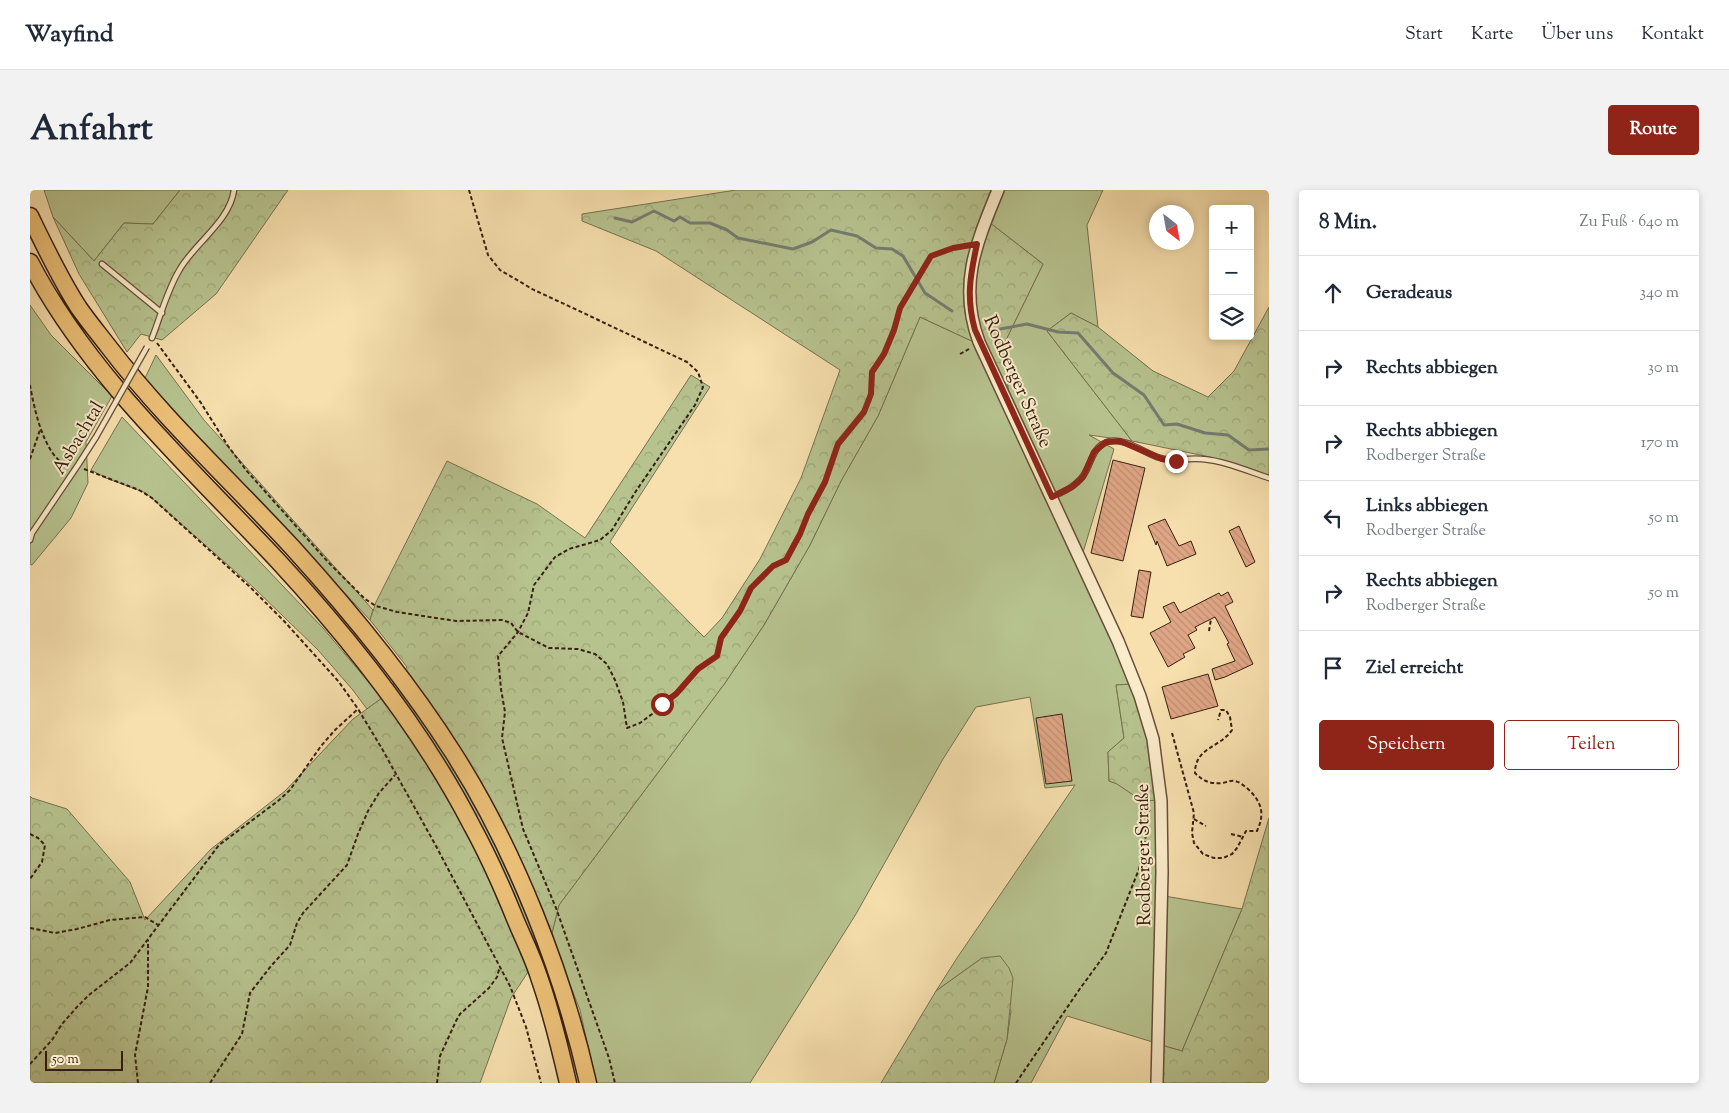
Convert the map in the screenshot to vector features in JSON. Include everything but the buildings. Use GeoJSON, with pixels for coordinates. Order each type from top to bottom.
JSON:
{"type":"FeatureCollection","features":[{"type":"Feature","properties":{"kind":"highway"},"geometry":{"type":"LineString","coordinates":[[30,216],[49,256],[80,309],[125,368],[334,594],[418,700],[455,755],[489,816],[526,895],[557,972],[588,1083]]}},
{"type":"Feature","properties":{"kind":"highway"},"geometry":{"type":"LineString","coordinates":[[30,262],[64,318],[108,378],[155,433],[319,607],[363,660],[401,711],[437,765],[472,825],[501,886],[539,976],[562,1055],[568,1083]]}},
{"type":"Feature","properties":{"kind":"street","name":"Rodberger Straße"},"geometry":{"type":"LineString","coordinates":[[998,190],[977,244],[970,276],[969,289],[973,322],[984,351],[1125,658],[1148,719],[1150,753],[1162,801],[1157,1083]]}},
{"type":"Feature","properties":{"kind":"lane"},"geometry":{"type":"LineString","coordinates":[[152,338],[168,292],[181,267],[225,214],[233,197],[234,190]]}},
{"type":"Feature","properties":{"kind":"lane"},"geometry":{"type":"LineString","coordinates":[[102,264],[162,313]]}},
{"type":"Feature","properties":{"kind":"lane","name":"Asbachtal"},"geometry":{"type":"LineString","coordinates":[[30,540],[32,533],[96,437],[147,348]]}},
{"type":"Feature","properties":{"kind":"lane"},"geometry":{"type":"LineString","coordinates":[[1052,497],[1072,487],[1083,477],[1097,449],[1112,440],[1120,441],[1162,459],[1176,461],[1190,458],[1203,459],[1269,478]]}},
{"type":"Feature","properties":{"kind":"path"},"geometry":{"type":"LineString","coordinates":[[469,190],[488,255],[500,270],[534,290],[686,362],[698,372],[702,379],[703,387],[696,406],[636,491],[612,530],[600,540],[569,549],[555,558],[534,585],[528,613],[518,632],[498,656],[505,712],[502,738],[523,829],[556,908],[609,1058],[615,1083]]}},
{"type":"Feature","properties":{"kind":"path"},"geometry":{"type":"LineString","coordinates":[[152,338],[202,403],[228,446],[246,470],[328,562],[365,599],[376,606],[398,612],[456,621],[502,620],[511,624],[518,632],[549,648],[578,649],[595,654],[607,664],[615,680],[623,702],[627,728],[640,723],[676,694],[698,669],[717,656],[721,638],[740,611],[751,588],[773,566],[786,560],[825,482],[838,444],[864,412],[871,394],[872,372],[884,354],[894,330],[900,308],[914,287],[923,267],[931,256],[953,248],[977,244]]}},
{"type":"Feature","properties":{"kind":"path"},"geometry":{"type":"LineString","coordinates":[[30,385],[33,406],[40,430],[59,460],[68,466],[78,466],[139,490],[186,528],[250,587],[284,621],[339,682],[381,747],[500,966],[520,1012],[541,1083]]}},
{"type":"Feature","properties":{"kind":"path"},"geometry":{"type":"LineString","coordinates":[[30,459],[40,430]]}},
{"type":"Feature","properties":{"kind":"path"},"geometry":{"type":"LineString","coordinates":[[1209,630],[1211,619]]}},
{"type":"Feature","properties":{"kind":"path"},"geometry":{"type":"LineString","coordinates":[[30,1064],[52,1040],[77,1006],[130,963],[219,845],[278,802],[290,790],[334,730],[358,709]]}},
{"type":"Feature","properties":{"kind":"path"},"geometry":{"type":"LineString","coordinates":[[1172,733],[1194,813],[1194,843],[1202,854],[1214,858],[1223,858],[1232,854],[1238,848],[1246,831],[1258,831],[1262,821],[1262,810],[1257,799],[1242,784],[1235,781],[1210,783],[1202,780],[1196,773],[1195,765],[1199,756],[1227,737],[1232,730],[1230,717],[1226,710],[1221,710],[1218,720]]}},
{"type":"Feature","properties":{"kind":"path"},"geometry":{"type":"LineString","coordinates":[[210,1083],[242,1034],[250,993],[290,945],[297,923],[303,913],[347,865],[368,811],[379,793],[395,775]]}},
{"type":"Feature","properties":{"kind":"path"},"geometry":{"type":"LineString","coordinates":[[1016,1083],[1078,990],[1106,953],[1139,869],[1146,835],[1145,820],[1147,812],[1154,804],[1162,801]]}},
{"type":"Feature","properties":{"kind":"path"},"geometry":{"type":"LineString","coordinates":[[1194,819],[1206,826]]}},
{"type":"Feature","properties":{"kind":"path"},"geometry":{"type":"LineString","coordinates":[[30,834],[38,838],[45,845],[42,862],[30,880]]}},
{"type":"Feature","properties":{"kind":"path"},"geometry":{"type":"LineString","coordinates":[[1231,834],[1243,837]]}},
{"type":"Feature","properties":{"kind":"path"},"geometry":{"type":"LineString","coordinates":[[30,928],[55,933],[110,920],[145,917],[158,925]]}},
{"type":"Feature","properties":{"kind":"path"},"geometry":{"type":"LineString","coordinates":[[138,1083],[134,1055],[147,996],[148,940]]}},
{"type":"Feature","properties":{"kind":"path"},"geometry":{"type":"LineString","coordinates":[[437,1083],[440,1056],[456,1021],[460,1014],[489,988],[497,977],[500,966]]}},
{"type":"Feature","properties":{"kind":"green space"},"geometry":{"type":"Polygon","coordinates":[[[44,190],[180,190],[153,224],[124,223],[94,261],[53,217],[44,190]]]}},
{"type":"Feature","properties":{"kind":"green space"},"geometry":{"type":"Polygon","coordinates":[[[180,190],[288,190],[216,294],[162,340],[141,334],[127,352],[79,274],[53,217],[94,261],[124,223],[153,224],[180,190]]]}},
{"type":"Feature","properties":{"kind":"green space"},"geometry":{"type":"Polygon","coordinates":[[[736,190],[991,190],[970,252],[964,285],[967,321],[976,343],[920,317],[878,416],[841,481],[810,545],[764,625],[725,683],[559,905],[551,937],[511,998],[480,1083],[30,1083],[30,796],[67,809],[130,882],[145,920],[211,849],[285,791],[353,719],[382,698],[407,667],[370,620],[376,602],[447,461],[537,504],[585,538],[691,375],[710,387],[610,542],[704,637],[722,618],[760,559],[801,478],[840,370],[656,251],[582,221],[582,214],[736,190]]]}},
{"type":"Feature","properties":{"kind":"green space"},"geometry":{"type":"Polygon","coordinates":[[[1002,190],[1103,190],[1087,225],[1098,327],[1071,313],[1047,331],[1132,441],[1089,435],[1114,449],[1082,556],[1044,466],[1008,389],[1005,342],[1043,264],[989,222],[1002,190]]]}},
{"type":"Feature","properties":{"kind":"green space"},"geometry":{"type":"Polygon","coordinates":[[[989,222],[1043,264],[1005,342],[1008,389],[981,331],[975,307],[975,276],[989,222]]]}},
{"type":"Feature","properties":{"kind":"green space"},"geometry":{"type":"Polygon","coordinates":[[[30,305],[51,335],[112,396],[86,442],[88,483],[71,518],[32,565],[30,564],[30,305]]]}},
{"type":"Feature","properties":{"kind":"green space"},"geometry":{"type":"Polygon","coordinates":[[[1269,307],[1269,476],[1210,457],[1132,441],[1047,331],[1071,313],[1098,327],[1153,371],[1208,397],[1234,371],[1251,340],[1254,340],[1254,334],[1269,307]]]}},
{"type":"Feature","properties":{"kind":"green space"},"geometry":{"type":"Polygon","coordinates":[[[920,317],[976,343],[1133,684],[1116,685],[1124,738],[1108,752],[1109,781],[1117,783],[1142,801],[1160,800],[1156,1043],[1067,1016],[1031,1083],[994,1083],[1007,1039],[1011,1011],[982,958],[936,991],[1075,785],[1045,788],[1030,697],[976,707],[943,759],[856,914],[750,1083],[596,1083],[580,1010],[551,937],[559,905],[725,683],[764,625],[810,545],[841,481],[878,416],[920,317]]]}},
{"type":"Feature","properties":{"kind":"green space"},"geometry":{"type":"Polygon","coordinates":[[[156,355],[204,420],[373,610],[370,620],[194,433],[145,378],[156,355]]]}},
{"type":"Feature","properties":{"kind":"green space"},"geometry":{"type":"Polygon","coordinates":[[[122,417],[323,628],[382,698],[367,709],[318,650],[253,587],[146,493],[106,478],[91,470],[122,417]]]}},
{"type":"Feature","properties":{"kind":"green space"},"geometry":{"type":"Polygon","coordinates":[[[1133,684],[1139,696],[1160,800],[1142,801],[1117,784],[1109,781],[1108,752],[1124,738],[1116,685],[1133,684]]]}},
{"type":"Feature","properties":{"kind":"green space"},"geometry":{"type":"Polygon","coordinates":[[[1269,818],[1269,1083],[1160,1083],[1161,1045],[1182,1051],[1242,909],[1269,818]]]}},
{"type":"Feature","properties":{"kind":"green space"},"geometry":{"type":"Polygon","coordinates":[[[1164,896],[1242,909],[1182,1051],[1161,1045],[1164,896]]]}},
{"type":"Feature","properties":{"kind":"green space"},"geometry":{"type":"Polygon","coordinates":[[[1000,956],[1009,968],[1013,978],[1007,1039],[994,1083],[881,1083],[936,991],[982,958],[1000,956]]]}},
{"type":"Feature","properties":{"kind":"waterway"},"geometry":{"type":"LineString","coordinates":[[615,218],[632,222],[654,211],[674,221],[680,217],[690,223],[710,223],[727,230],[738,238],[793,249],[812,242],[831,230],[857,236],[876,248],[892,249],[903,256],[925,293],[952,311]]}},
{"type":"Feature","properties":{"kind":"waterway"},"geometry":{"type":"LineString","coordinates":[[1000,329],[1027,324],[1058,332],[1078,333],[1113,373],[1144,395],[1164,425],[1177,424],[1205,433],[1228,435],[1249,450],[1269,449]]}},
{"type":"Feature","properties":{"kind":"route"},"geometry":{"type":"LineString","coordinates":[[662,704],[676,694],[698,669],[717,656],[721,638],[740,611],[751,588],[773,566],[786,560],[825,482],[838,444],[864,412],[871,394],[872,372],[884,354],[894,330],[900,308],[931,256],[953,248],[977,244],[970,276],[970,315],[1004,396],[1052,497],[1072,487],[1083,477],[1094,452],[1106,442],[1112,440],[1120,441],[1162,459],[1176,461]]}}]}
